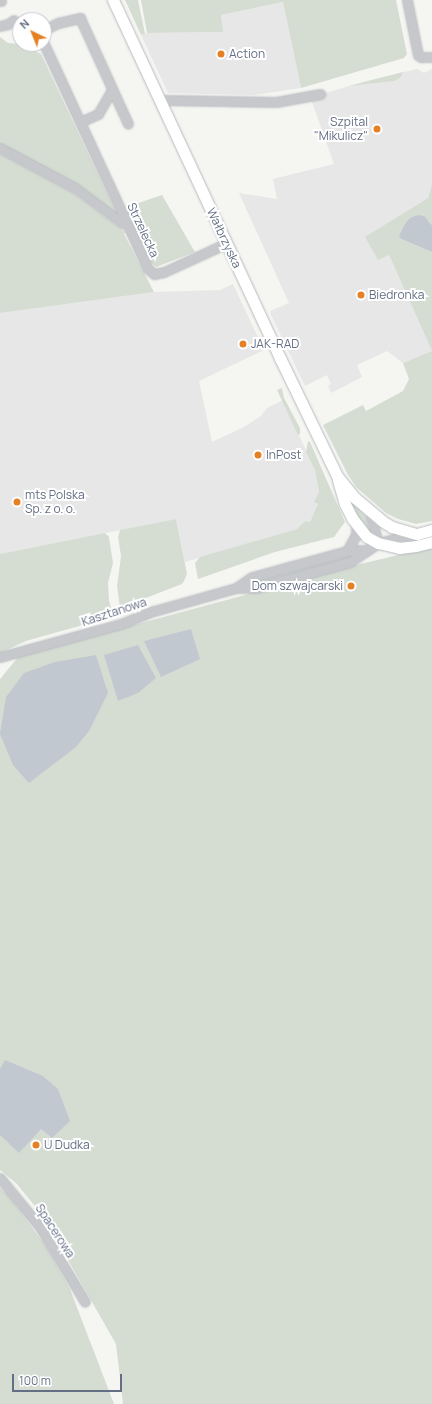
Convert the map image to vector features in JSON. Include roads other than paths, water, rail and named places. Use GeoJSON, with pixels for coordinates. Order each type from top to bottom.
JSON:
{"type":"FeatureCollection","features":[{"type":"Feature","properties":{"kind":"main road","name":"Wałbrzyska"},"geometry":{"type":"LineString","coordinates":[[113,0],[337,476],[345,504],[356,526],[374,547],[398,548],[432,542]]}},
{"type":"Feature","properties":{"kind":"main road","name":"Wałbrzyska"},"geometry":{"type":"LineString","coordinates":[[337,476],[370,512],[392,527],[417,534]]}},
{"type":"Feature","properties":{"kind":"main road"},"geometry":{"type":"LineString","coordinates":[[417,534],[432,530]]}},
{"type":"Feature","properties":{"kind":"street"},"geometry":{"type":"LineString","coordinates":[[407,0],[417,52],[421,57],[432,57]]}},
{"type":"Feature","properties":{"kind":"street"},"geometry":{"type":"LineString","coordinates":[[52,26],[58,23],[80,18],[128,124]]}},
{"type":"Feature","properties":{"kind":"street"},"geometry":{"type":"LineString","coordinates":[[0,26],[12,21]]}},
{"type":"Feature","properties":{"kind":"street","name":"Strzelecka"},"geometry":{"type":"LineString","coordinates":[[48,52],[148,269],[154,274],[164,272],[227,243]]}},
{"type":"Feature","properties":{"kind":"street"},"geometry":{"type":"LineString","coordinates":[[80,122],[98,114],[112,90]]}},
{"type":"Feature","properties":{"kind":"street"},"geometry":{"type":"LineString","coordinates":[[161,102],[167,100],[276,102],[320,94]]}},
{"type":"Feature","properties":{"kind":"street"},"geometry":{"type":"LineString","coordinates":[[0,148],[75,188],[122,223],[126,224]]}},
{"type":"Feature","properties":{"kind":"street"},"geometry":{"type":"LineString","coordinates":[[370,512],[374,547]]}},
{"type":"Feature","properties":{"kind":"street"},"geometry":{"type":"LineString","coordinates":[[347,551],[356,535],[356,526]]}},
{"type":"Feature","properties":{"kind":"street","name":"Kasztanowa"},"geometry":{"type":"LineString","coordinates":[[236,588],[252,577],[347,551],[374,547],[417,534]]}},
{"type":"Feature","properties":{"kind":"street","name":"Kasztanowa"},"geometry":{"type":"LineString","coordinates":[[0,657],[107,628],[154,611],[236,588],[256,588],[350,562],[374,547]]}},
{"type":"Feature","properties":{"kind":"street","name":"Spacerowa"},"geometry":{"type":"LineString","coordinates":[[0,1178],[40,1227],[85,1302]]}},
{"type":"Feature","properties":{"kind":"place","name":"Action"},"geometry":{"type":"Point","coordinates":[221,54]}},
{"type":"Feature","properties":{"kind":"place","name":"Szpital \"Mikulicz\""},"geometry":{"type":"Point","coordinates":[377,129]}},
{"type":"Feature","properties":{"kind":"place","name":"Biedronka"},"geometry":{"type":"Point","coordinates":[361,295]}},
{"type":"Feature","properties":{"kind":"place","name":"JAK-RAD"},"geometry":{"type":"Point","coordinates":[243,344]}},
{"type":"Feature","properties":{"kind":"place","name":"InPost"},"geometry":{"type":"Point","coordinates":[258,455]}},
{"type":"Feature","properties":{"kind":"place","name":"mts Polska Sp. z o. o."},"geometry":{"type":"Point","coordinates":[17,502]}},
{"type":"Feature","properties":{"kind":"place","name":"Dom szwajcarski"},"geometry":{"type":"Point","coordinates":[351,586]}},
{"type":"Feature","properties":{"kind":"place","name":"U Dudka"},"geometry":{"type":"Point","coordinates":[36,1145]}}]}
